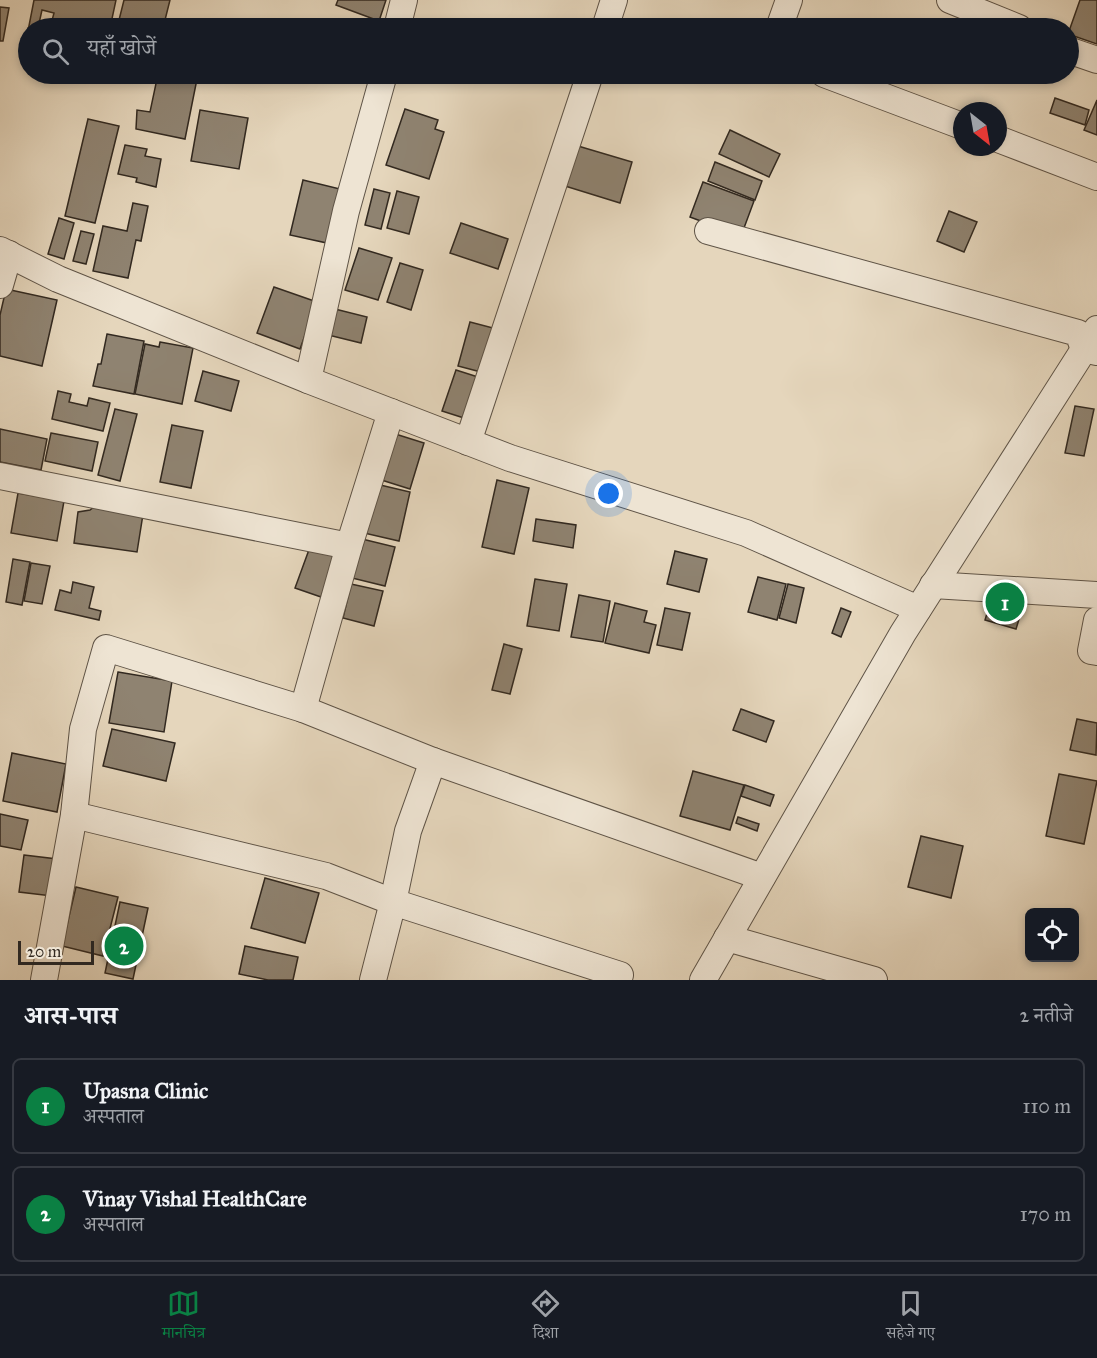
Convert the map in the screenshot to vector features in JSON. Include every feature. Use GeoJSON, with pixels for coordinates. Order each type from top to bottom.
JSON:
{"type":"FeatureCollection","features":[{"type":"Feature","properties":{"kind":"street"},"geometry":{"type":"LineString","coordinates":[[400,18],[405,0]]}},
{"type":"Feature","properties":{"kind":"street"},"geometry":{"type":"LineString","coordinates":[[608,18],[614,0]]}},
{"type":"Feature","properties":{"kind":"street"},"geometry":{"type":"LineString","coordinates":[[783,18],[789,0]]}},
{"type":"Feature","properties":{"kind":"street"},"geometry":{"type":"LineString","coordinates":[[950,0],[994,18]]}},
{"type":"Feature","properties":{"kind":"street"},"geometry":{"type":"LineString","coordinates":[[1079,54],[1097,60]]}},
{"type":"Feature","properties":{"kind":"street"},"geometry":{"type":"LineString","coordinates":[[308,380],[346,211],[381,84]]}},
{"type":"Feature","properties":{"kind":"street"},"geometry":{"type":"LineString","coordinates":[[468,442],[587,84]]}},
{"type":"Feature","properties":{"kind":"street"},"geometry":{"type":"LineString","coordinates":[[851,84],[953,123]]}},
{"type":"Feature","properties":{"kind":"street"},"geometry":{"type":"LineString","coordinates":[[1007,142],[1097,177]]}},
{"type":"Feature","properties":{"kind":"street"},"geometry":{"type":"LineString","coordinates":[[703,980],[918,609],[1093,343],[1078,333],[708,231]]}},
{"type":"Feature","properties":{"kind":"street"},"geometry":{"type":"LineString","coordinates":[[0,285],[4,252],[58,279],[308,380],[510,458],[746,533],[918,609]]}},
{"type":"Feature","properties":{"kind":"street"},"geometry":{"type":"LineString","coordinates":[[303,709],[349,546],[391,412]]}},
{"type":"Feature","properties":{"kind":"street"},"geometry":{"type":"LineString","coordinates":[[0,476],[349,546]]}},
{"type":"Feature","properties":{"kind":"street"},"geometry":{"type":"LineString","coordinates":[[933,585],[1097,595]]}},
{"type":"Feature","properties":{"kind":"street"},"geometry":{"type":"LineString","coordinates":[[1097,620],[1091,651],[1097,652]]}},
{"type":"Feature","properties":{"kind":"street"},"geometry":{"type":"LineString","coordinates":[[44,980],[74,815],[83,729],[106,648],[303,709],[433,761],[762,877]]}},
{"type":"Feature","properties":{"kind":"street"},"geometry":{"type":"LineString","coordinates":[[373,980],[408,831],[433,761]]}},
{"type":"Feature","properties":{"kind":"street"},"geometry":{"type":"LineString","coordinates":[[74,815],[326,876],[393,902],[620,975]]}},
{"type":"Feature","properties":{"kind":"street"},"geometry":{"type":"LineString","coordinates":[[727,938],[874,980]]}},
{"type":"Feature","properties":{"kind":"building"},"geometry":{"type":"Polygon","coordinates":[[[34,0],[116,0],[112,18],[53,18],[54,13],[42,10],[40,18],[31,18],[34,0]]]}},
{"type":"Feature","properties":{"kind":"building"},"geometry":{"type":"Polygon","coordinates":[[[124,0],[170,0],[166,18],[120,18],[124,0]]]}},
{"type":"Feature","properties":{"kind":"building"},"geometry":{"type":"Polygon","coordinates":[[[338,0],[386,0],[380,18],[371,18],[336,5],[338,0]]]}},
{"type":"Feature","properties":{"kind":"building"},"geometry":{"type":"Polygon","coordinates":[[[1080,0],[1097,0],[1097,44],[1079,38],[1079,18],[1074,18],[1080,0]]]}},
{"type":"Feature","properties":{"kind":"building"},"geometry":{"type":"Polygon","coordinates":[[[0,7],[9,8],[3,41],[0,41],[0,7]]]}},
{"type":"Feature","properties":{"kind":"building"},"geometry":{"type":"Polygon","coordinates":[[[156,84],[196,84],[185,139],[136,129],[137,110],[150,112],[156,84]]]}},
{"type":"Feature","properties":{"kind":"building"},"geometry":{"type":"Polygon","coordinates":[[[1055,98],[1089,110],[1085,125],[1050,113],[1055,98]]]}},
{"type":"Feature","properties":{"kind":"building"},"geometry":{"type":"Polygon","coordinates":[[[1097,100],[1097,135],[1084,130],[1097,100]]]}},
{"type":"Feature","properties":{"kind":"building"},"geometry":{"type":"Polygon","coordinates":[[[405,109],[438,120],[435,129],[444,132],[429,179],[386,165],[405,109]]]}},
{"type":"Feature","properties":{"kind":"building"},"geometry":{"type":"Polygon","coordinates":[[[200,110],[248,118],[239,169],[191,161],[200,110]]]}},
{"type":"Feature","properties":{"kind":"building"},"geometry":{"type":"Polygon","coordinates":[[[88,119],[119,126],[95,223],[65,216],[88,119]]]}},
{"type":"Feature","properties":{"kind":"building"},"geometry":{"type":"Polygon","coordinates":[[[730,130],[780,154],[769,177],[719,154],[730,130]]]}},
{"type":"Feature","properties":{"kind":"building"},"geometry":{"type":"Polygon","coordinates":[[[125,145],[147,149],[145,156],[161,159],[156,187],[136,182],[137,178],[118,174],[125,145]]]}},
{"type":"Feature","properties":{"kind":"building"},"geometry":{"type":"Polygon","coordinates":[[[578,146],[632,162],[620,203],[565,186],[578,146]]]}},
{"type":"Feature","properties":{"kind":"building"},"geometry":{"type":"Polygon","coordinates":[[[715,162],[762,181],[755,200],[708,181],[715,162]]]}},
{"type":"Feature","properties":{"kind":"building"},"geometry":{"type":"Polygon","coordinates":[[[303,180],[340,189],[327,243],[290,235],[303,180]]]}},
{"type":"Feature","properties":{"kind":"building"},"geometry":{"type":"Polygon","coordinates":[[[703,182],[754,201],[741,236],[690,217],[703,182]]]}},
{"type":"Feature","properties":{"kind":"building"},"geometry":{"type":"Polygon","coordinates":[[[374,189],[390,193],[381,229],[365,225],[374,189]]]}},
{"type":"Feature","properties":{"kind":"building"},"geometry":{"type":"Polygon","coordinates":[[[397,191],[419,197],[409,234],[387,228],[397,191]]]}},
{"type":"Feature","properties":{"kind":"building"},"geometry":{"type":"Polygon","coordinates":[[[133,203],[148,206],[141,241],[136,240],[128,278],[93,271],[103,226],[127,231],[133,203]]]}},
{"type":"Feature","properties":{"kind":"building"},"geometry":{"type":"Polygon","coordinates":[[[949,211],[977,222],[964,252],[937,241],[949,211]]]}},
{"type":"Feature","properties":{"kind":"building"},"geometry":{"type":"Polygon","coordinates":[[[59,218],[74,223],[64,259],[48,254],[59,218]]]}},
{"type":"Feature","properties":{"kind":"building"},"geometry":{"type":"Polygon","coordinates":[[[461,223],[508,239],[498,269],[450,253],[461,223]]]}},
{"type":"Feature","properties":{"kind":"building"},"geometry":{"type":"Polygon","coordinates":[[[81,231],[94,234],[86,264],[73,261],[81,231]]]}},
{"type":"Feature","properties":{"kind":"building"},"geometry":{"type":"Polygon","coordinates":[[[359,248],[392,258],[378,300],[345,290],[359,248]]]}},
{"type":"Feature","properties":{"kind":"building"},"geometry":{"type":"Polygon","coordinates":[[[400,263],[423,270],[411,310],[387,302],[400,263]]]}},
{"type":"Feature","properties":{"kind":"building"},"geometry":{"type":"Polygon","coordinates":[[[274,287],[317,302],[300,349],[257,333],[274,287]]]}},
{"type":"Feature","properties":{"kind":"building"},"geometry":{"type":"Polygon","coordinates":[[[6,289],[57,300],[42,366],[0,356],[0,315],[6,289]]]}},
{"type":"Feature","properties":{"kind":"building"},"geometry":{"type":"Polygon","coordinates":[[[327,307],[367,317],[361,343],[320,333],[327,307]]]}},
{"type":"Feature","properties":{"kind":"building"},"geometry":{"type":"Polygon","coordinates":[[[470,322],[493,328],[481,372],[458,366],[470,322]]]}},
{"type":"Feature","properties":{"kind":"building"},"geometry":{"type":"Polygon","coordinates":[[[107,334],[144,341],[134,394],[93,386],[98,364],[101,364],[107,334]]]}},
{"type":"Feature","properties":{"kind":"building"},"geometry":{"type":"Polygon","coordinates":[[[160,342],[193,348],[182,404],[135,394],[145,344],[159,347],[160,342]]]}},
{"type":"Feature","properties":{"kind":"building"},"geometry":{"type":"Polygon","coordinates":[[[456,370],[478,377],[464,418],[442,411],[456,370]]]}},
{"type":"Feature","properties":{"kind":"building"},"geometry":{"type":"Polygon","coordinates":[[[203,371],[239,381],[231,411],[195,401],[203,371]]]}},
{"type":"Feature","properties":{"kind":"building"},"geometry":{"type":"Polygon","coordinates":[[[58,391],[71,394],[69,402],[87,406],[89,398],[110,403],[103,431],[52,419],[58,391]]]}},
{"type":"Feature","properties":{"kind":"building"},"geometry":{"type":"Polygon","coordinates":[[[1075,406],[1094,409],[1084,456],[1065,453],[1075,406]]]}},
{"type":"Feature","properties":{"kind":"building"},"geometry":{"type":"Polygon","coordinates":[[[115,409],[137,414],[120,481],[98,475],[115,409]]]}},
{"type":"Feature","properties":{"kind":"building"},"geometry":{"type":"Polygon","coordinates":[[[172,425],[203,431],[191,488],[160,482],[172,425]]]}},
{"type":"Feature","properties":{"kind":"building"},"geometry":{"type":"Polygon","coordinates":[[[0,429],[47,439],[41,470],[0,462],[0,429]]]}},
{"type":"Feature","properties":{"kind":"building"},"geometry":{"type":"Polygon","coordinates":[[[389,432],[424,443],[410,489],[375,478],[389,432]]]}},
{"type":"Feature","properties":{"kind":"building"},"geometry":{"type":"Polygon","coordinates":[[[51,433],[98,442],[92,471],[45,461],[51,433]]]}},
{"type":"Feature","properties":{"kind":"building"},"geometry":{"type":"Polygon","coordinates":[[[497,480],[529,488],[514,554],[482,547],[497,480]]]}},
{"type":"Feature","properties":{"kind":"building"},"geometry":{"type":"Polygon","coordinates":[[[376,484],[410,492],[399,541],[364,533],[376,484]]]}},
{"type":"Feature","properties":{"kind":"building"},"geometry":{"type":"Polygon","coordinates":[[[18,493],[64,501],[57,541],[11,533],[18,493]]]}},
{"type":"Feature","properties":{"kind":"building"},"geometry":{"type":"Polygon","coordinates":[[[100,502],[144,508],[137,552],[74,543],[78,512],[90,510],[100,502]]]}},
{"type":"Feature","properties":{"kind":"building"},"geometry":{"type":"Polygon","coordinates":[[[536,519],[576,525],[573,548],[533,541],[536,519]]]}},
{"type":"Feature","properties":{"kind":"building"},"geometry":{"type":"Polygon","coordinates":[[[362,539],[395,547],[385,586],[352,578],[362,539]]]}},
{"type":"Feature","properties":{"kind":"building"},"geometry":{"type":"Polygon","coordinates":[[[310,547],[336,556],[321,597],[295,588],[310,547]]]}},
{"type":"Feature","properties":{"kind":"building"},"geometry":{"type":"Polygon","coordinates":[[[675,551],[707,559],[699,592],[667,584],[675,551]]]}},
{"type":"Feature","properties":{"kind":"building"},"geometry":{"type":"Polygon","coordinates":[[[13,559],[30,562],[22,605],[6,602],[13,559]]]}},
{"type":"Feature","properties":{"kind":"building"},"geometry":{"type":"Polygon","coordinates":[[[31,563],[50,566],[42,604],[24,601],[31,563]]]}},
{"type":"Feature","properties":{"kind":"building"},"geometry":{"type":"Polygon","coordinates":[[[758,577],[786,584],[777,620],[748,612],[758,577]]]}},
{"type":"Feature","properties":{"kind":"building"},"geometry":{"type":"Polygon","coordinates":[[[535,579],[567,584],[559,631],[527,626],[535,579]]]}},
{"type":"Feature","properties":{"kind":"building"},"geometry":{"type":"Polygon","coordinates":[[[73,582],[94,587],[89,608],[101,611],[99,620],[55,610],[60,590],[71,593],[73,582]]]}},
{"type":"Feature","properties":{"kind":"building"},"geometry":{"type":"Polygon","coordinates":[[[351,584],[383,591],[374,626],[343,618],[351,584]]]}},
{"type":"Feature","properties":{"kind":"building"},"geometry":{"type":"Polygon","coordinates":[[[788,584],[804,588],[796,623],[779,618],[788,584]]]}},
{"type":"Feature","properties":{"kind":"building"},"geometry":{"type":"Polygon","coordinates":[[[579,595],[610,601],[603,642],[571,637],[579,595]]]}},
{"type":"Feature","properties":{"kind":"building"},"geometry":{"type":"Polygon","coordinates":[[[992,597],[1023,606],[1016,629],[985,620],[992,597]]]}},
{"type":"Feature","properties":{"kind":"building"},"geometry":{"type":"Polygon","coordinates":[[[615,603],[647,611],[644,622],[656,625],[649,653],[605,643],[615,603]]]}},
{"type":"Feature","properties":{"kind":"building"},"geometry":{"type":"Polygon","coordinates":[[[665,608],[690,613],[682,650],[657,645],[665,608]]]}},
{"type":"Feature","properties":{"kind":"building"},"geometry":{"type":"Polygon","coordinates":[[[841,608],[851,612],[841,637],[832,633],[841,608]]]}},
{"type":"Feature","properties":{"kind":"building"},"geometry":{"type":"Polygon","coordinates":[[[504,644],[522,649],[510,694],[492,690],[504,644]]]}},
{"type":"Feature","properties":{"kind":"building"},"geometry":{"type":"Polygon","coordinates":[[[118,672],[172,681],[164,732],[109,723],[118,672]]]}},
{"type":"Feature","properties":{"kind":"building"},"geometry":{"type":"Polygon","coordinates":[[[741,709],[774,721],[766,742],[733,730],[741,709]]]}},
{"type":"Feature","properties":{"kind":"building"},"geometry":{"type":"Polygon","coordinates":[[[1077,719],[1097,723],[1096,755],[1070,750],[1077,719]]]}},
{"type":"Feature","properties":{"kind":"building"},"geometry":{"type":"Polygon","coordinates":[[[112,729],[175,743],[166,781],[103,766],[112,729]]]}},
{"type":"Feature","properties":{"kind":"building"},"geometry":{"type":"Polygon","coordinates":[[[12,753],[66,764],[57,812],[3,801],[12,753]]]}},
{"type":"Feature","properties":{"kind":"building"},"geometry":{"type":"Polygon","coordinates":[[[693,771],[744,785],[730,830],[680,816],[693,771]]]}},
{"type":"Feature","properties":{"kind":"building"},"geometry":{"type":"Polygon","coordinates":[[[1059,774],[1097,781],[1084,844],[1046,836],[1059,774]]]}},
{"type":"Feature","properties":{"kind":"building"},"geometry":{"type":"Polygon","coordinates":[[[745,785],[774,795],[770,806],[741,796],[745,785]]]}},
{"type":"Feature","properties":{"kind":"building"},"geometry":{"type":"Polygon","coordinates":[[[0,814],[28,820],[21,850],[0,846],[0,814]]]}},
{"type":"Feature","properties":{"kind":"building"},"geometry":{"type":"Polygon","coordinates":[[[738,817],[759,824],[757,831],[736,823],[738,817]]]}},
{"type":"Feature","properties":{"kind":"building"},"geometry":{"type":"Polygon","coordinates":[[[921,836],[963,846],[951,898],[908,887],[921,836]]]}},
{"type":"Feature","properties":{"kind":"building"},"geometry":{"type":"Polygon","coordinates":[[[24,855],[57,859],[52,896],[19,892],[24,855]]]}},
{"type":"Feature","properties":{"kind":"building"},"geometry":{"type":"Polygon","coordinates":[[[265,878],[319,893],[305,943],[251,928],[265,878]]]}},
{"type":"Feature","properties":{"kind":"building"},"geometry":{"type":"Polygon","coordinates":[[[76,887],[118,897],[103,956],[62,946],[76,887]]]}},
{"type":"Feature","properties":{"kind":"building"},"geometry":{"type":"Polygon","coordinates":[[[120,902],[148,908],[133,979],[105,973],[120,902]]]}},
{"type":"Feature","properties":{"kind":"building"},"geometry":{"type":"Polygon","coordinates":[[[245,946],[298,957],[293,980],[268,980],[239,974],[245,946]]]}},
{"type":"Feature","properties":{"kind":"place","name":"Upasna Clinic"},"geometry":{"type":"Point","coordinates":[1005,602]}},
{"type":"Feature","properties":{"kind":"place","name":"Vinay Vishal HealthCare"},"geometry":{"type":"Point","coordinates":[124,946]}}]}
